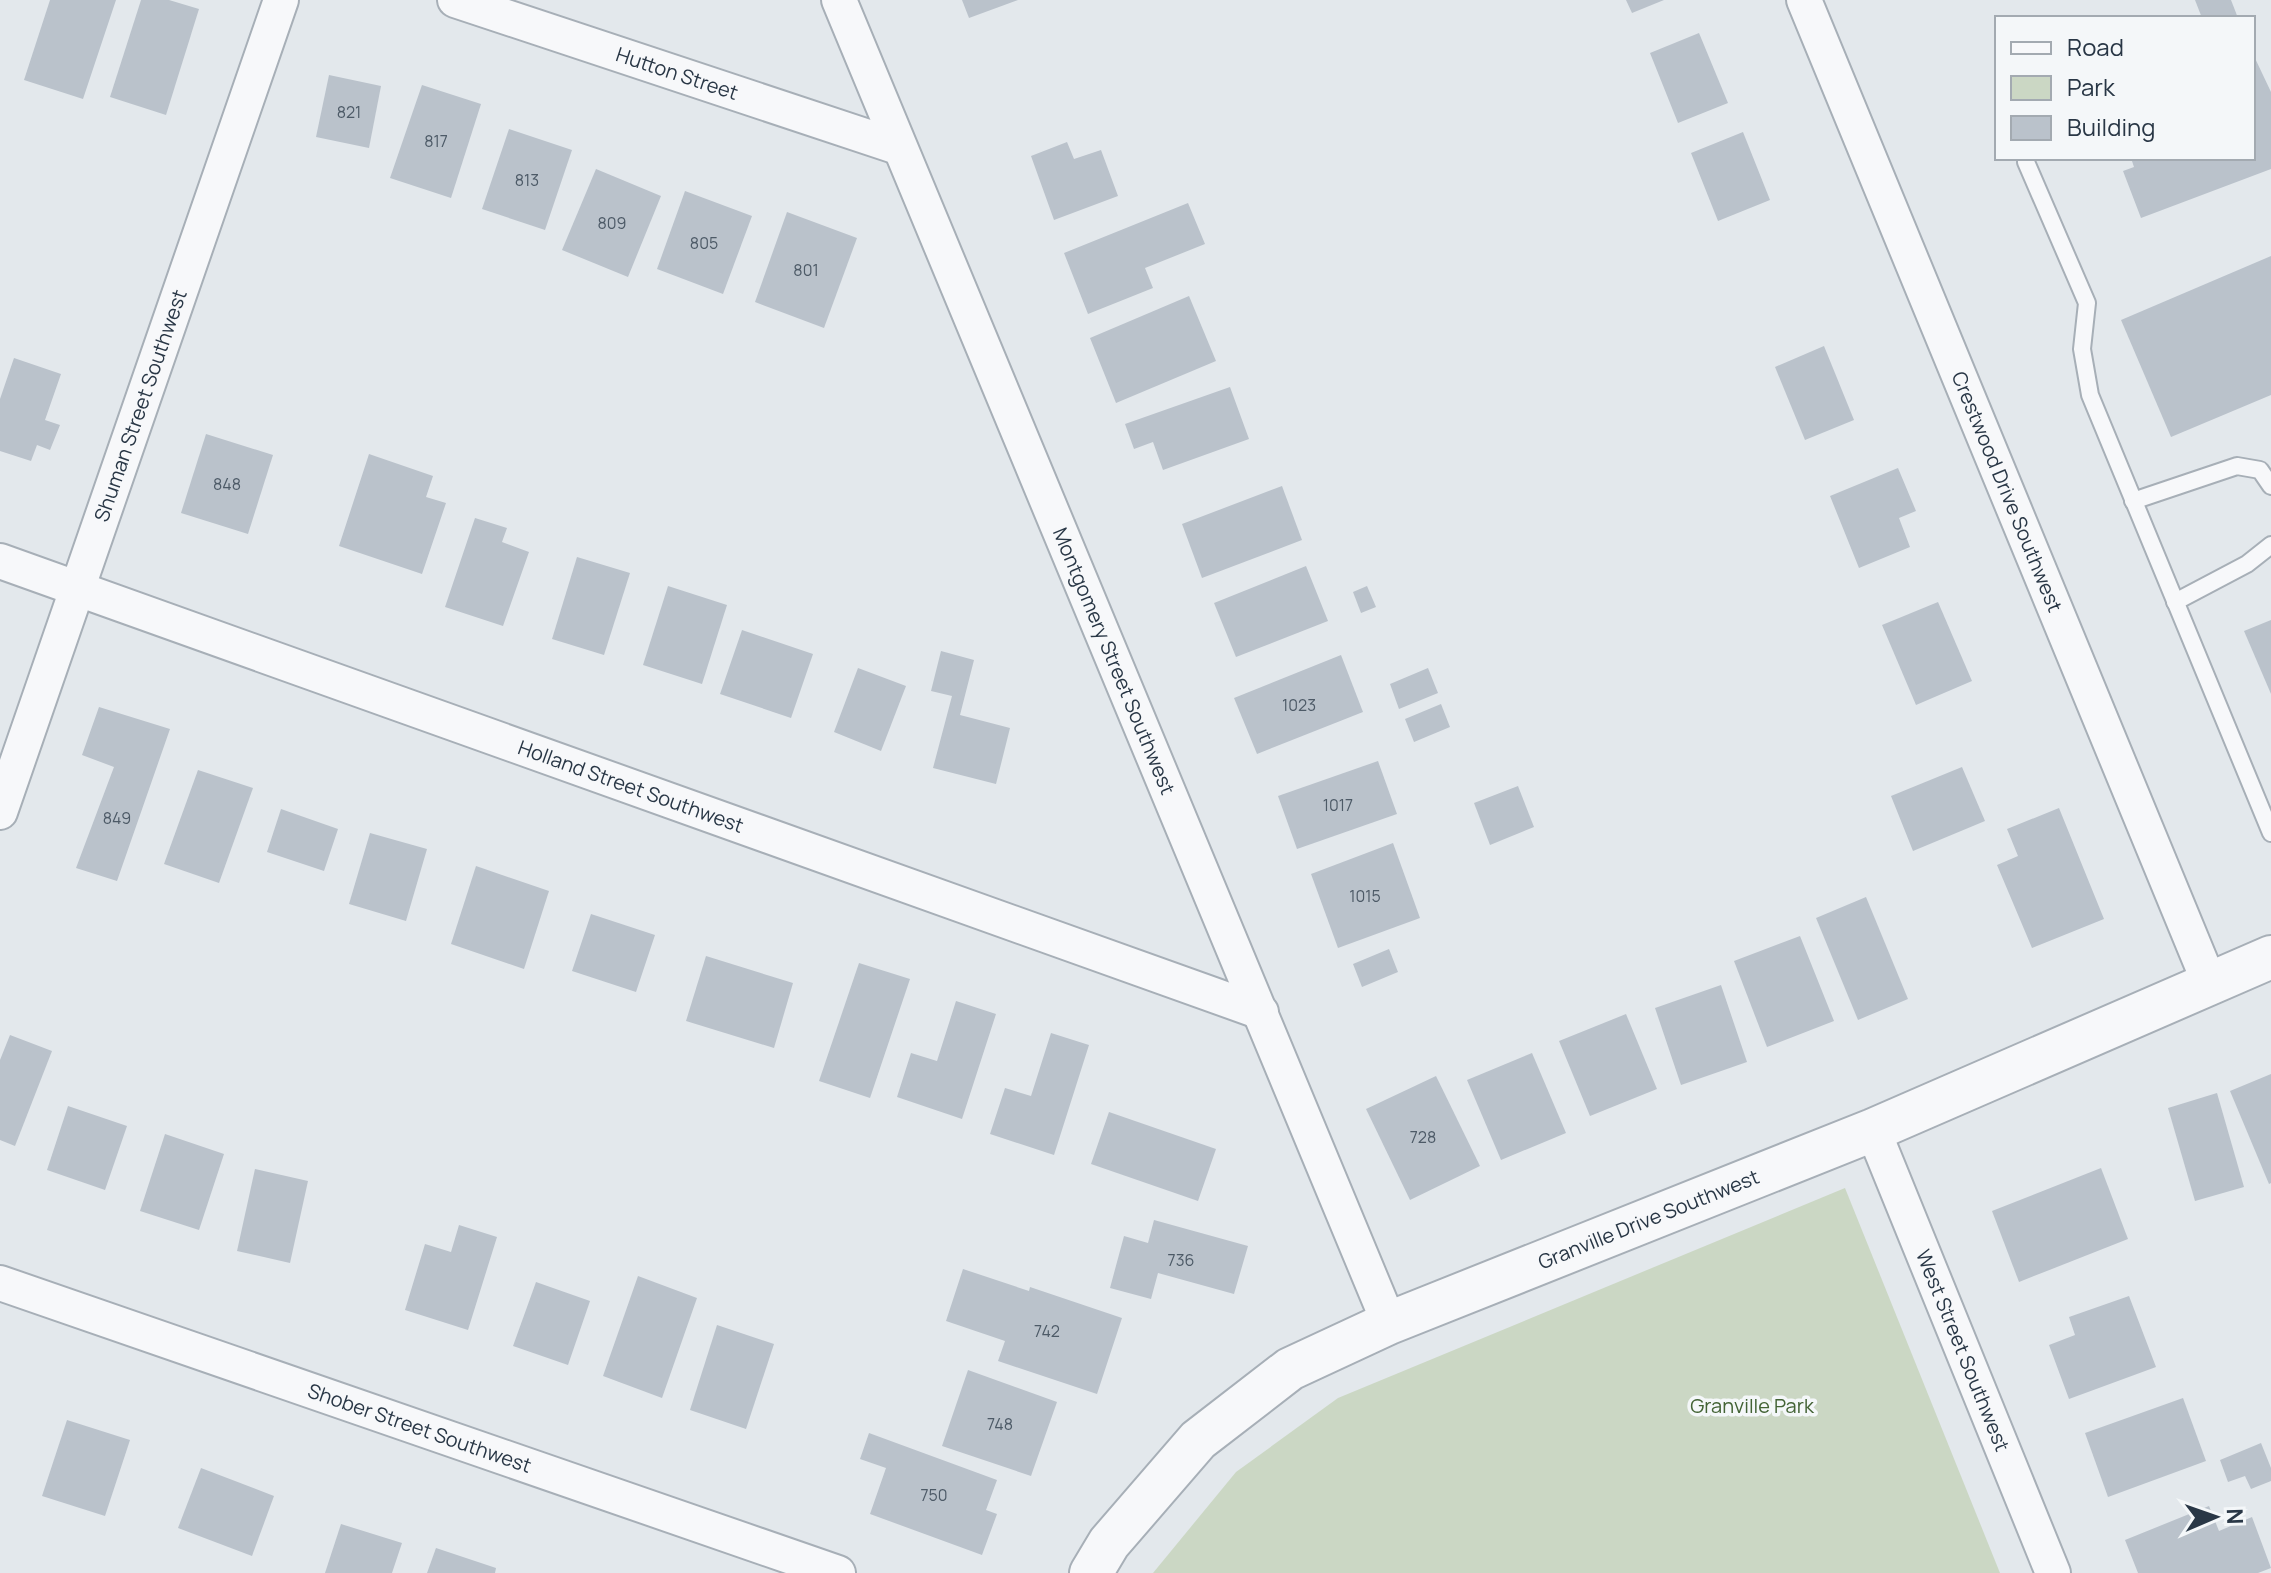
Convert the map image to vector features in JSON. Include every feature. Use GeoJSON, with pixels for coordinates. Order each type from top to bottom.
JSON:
{"type":"FeatureCollection","features":[{"type":"Feature","properties":{"kind":"street","name":"Shuman Street Southwest"},"geometry":{"type":"LineString","coordinates":[[0,812],[281,0]]}},
{"type":"Feature","properties":{"kind":"street","name":"Hutton Street"},"geometry":{"type":"LineString","coordinates":[[455,0],[898,147]]}},
{"type":"Feature","properties":{"kind":"street","name":"Montgomery Street Southwest"},"geometry":{"type":"LineString","coordinates":[[839,0],[1389,1323]]}},
{"type":"Feature","properties":{"kind":"street","name":"Crestwood Drive Southwest"},"geometry":{"type":"LineString","coordinates":[[1804,0],[2209,982]]}},
{"type":"Feature","properties":{"kind":"street","name":"Holland Street Southwest"},"geometry":{"type":"LineString","coordinates":[[0,561],[1261,1012]]}},
{"type":"Feature","properties":{"kind":"street","name":"Granville Drive Southwest"},"geometry":{"type":"LineString","coordinates":[[1091,1573],[1109,1543],[1198,1440],[1290,1369],[1389,1323],[1873,1130],[2271,957]]}},
{"type":"Feature","properties":{"kind":"street","name":"West Street Southwest"},"geometry":{"type":"LineString","coordinates":[[1873,1130],[2053,1573]]}},
{"type":"Feature","properties":{"kind":"street","name":"Shober Street Southwest"},"geometry":{"type":"LineString","coordinates":[[0,1283],[838,1573]]}},
{"type":"Feature","properties":{"kind":"lane"},"geometry":{"type":"LineString","coordinates":[[2026,162],[2087,303],[2083,371],[2133,501],[2271,833]]}},
{"type":"Feature","properties":{"kind":"lane"},"geometry":{"type":"LineString","coordinates":[[2133,501],[2237,466],[2260,470],[2271,486]]}},
{"type":"Feature","properties":{"kind":"lane"},"geometry":{"type":"LineString","coordinates":[[2175,602],[2247,564],[2271,545]]}},
{"type":"Feature","properties":{"kind":"green space","name":"Granville Park"},"geometry":{"type":"Polygon","coordinates":[[[1845,1188],[2000,1573],[1153,1573],[1236,1472],[1338,1398],[1845,1188]]]}},
{"type":"Feature","properties":{"kind":"building"},"geometry":{"type":"Polygon","coordinates":[[[50,0],[116,0],[83,99],[24,80],[50,0]]]}},
{"type":"Feature","properties":{"kind":"building"},"geometry":{"type":"Polygon","coordinates":[[[141,0],[169,0],[199,9],[166,115],[110,97],[141,0]]]}},
{"type":"Feature","properties":{"kind":"building"},"geometry":{"type":"Polygon","coordinates":[[[962,0],[1018,0],[969,18],[962,0]]]}},
{"type":"Feature","properties":{"kind":"building"},"geometry":{"type":"Polygon","coordinates":[[[1626,0],[1664,0],[1632,13],[1626,0]]]}},
{"type":"Feature","properties":{"kind":"building"},"geometry":{"type":"Polygon","coordinates":[[[2195,0],[2231,0],[2237,16],[2201,16],[2195,0]]]}},
{"type":"Feature","properties":{"kind":"building"},"geometry":{"type":"Polygon","coordinates":[[[1699,33],[1728,103],[1678,123],[1650,53],[1699,33]]]}},
{"type":"Feature","properties":{"kind":"building"},"geometry":{"type":"Polygon","coordinates":[[[2255,58],[2271,92],[2271,169],[2141,218],[2123,171],[2134,167],[2132,160],[2255,160],[2255,58]]]}},
{"type":"Feature","properties":{"kind":"building"},"geometry":{"type":"Polygon","coordinates":[[[329,75],[381,86],[369,148],[316,137],[329,75]]]}},
{"type":"Feature","properties":{"kind":"building"},"geometry":{"type":"Polygon","coordinates":[[[422,85],[481,104],[451,198],[390,178],[422,85]]]}},
{"type":"Feature","properties":{"kind":"building"},"geometry":{"type":"Polygon","coordinates":[[[509,129],[572,150],[545,230],[482,209],[509,129]]]}},
{"type":"Feature","properties":{"kind":"building"},"geometry":{"type":"Polygon","coordinates":[[[1743,132],[1770,200],[1718,221],[1691,153],[1743,132]]]}},
{"type":"Feature","properties":{"kind":"building"},"geometry":{"type":"Polygon","coordinates":[[[1067,142],[1074,159],[1101,150],[1118,196],[1054,220],[1031,156],[1067,142]]]}},
{"type":"Feature","properties":{"kind":"building"},"geometry":{"type":"Polygon","coordinates":[[[596,169],[661,196],[628,277],[562,250],[596,169]]]}},
{"type":"Feature","properties":{"kind":"building"},"geometry":{"type":"Polygon","coordinates":[[[685,191],[752,216],[723,294],[657,269],[685,191]]]}},
{"type":"Feature","properties":{"kind":"building"},"geometry":{"type":"Polygon","coordinates":[[[1188,203],[1205,244],[1145,268],[1153,288],[1088,314],[1064,253],[1188,203]]]}},
{"type":"Feature","properties":{"kind":"building"},"geometry":{"type":"Polygon","coordinates":[[[787,212],[857,238],[824,328],[755,302],[787,212]]]}},
{"type":"Feature","properties":{"kind":"building"},"geometry":{"type":"Polygon","coordinates":[[[2271,256],[2271,395],[2171,437],[2121,320],[2271,256]]]}},
{"type":"Feature","properties":{"kind":"building"},"geometry":{"type":"Polygon","coordinates":[[[1189,296],[1216,361],[1116,403],[1090,338],[1189,296]]]}},
{"type":"Feature","properties":{"kind":"building"},"geometry":{"type":"Polygon","coordinates":[[[1824,346],[1854,420],[1805,440],[1775,367],[1824,346]]]}},
{"type":"Feature","properties":{"kind":"building"},"geometry":{"type":"Polygon","coordinates":[[[14,358],[61,374],[45,420],[60,425],[50,450],[37,445],[31,461],[0,451],[0,399],[14,358]]]}},
{"type":"Feature","properties":{"kind":"building"},"geometry":{"type":"Polygon","coordinates":[[[1230,387],[1249,439],[1163,470],[1153,442],[1134,449],[1125,424],[1230,387]]]}},
{"type":"Feature","properties":{"kind":"building"},"geometry":{"type":"Polygon","coordinates":[[[206,434],[273,455],[248,534],[181,513],[206,434]]]}},
{"type":"Feature","properties":{"kind":"building"},"geometry":{"type":"Polygon","coordinates":[[[369,454],[433,476],[426,497],[446,503],[422,574],[339,546],[369,454]]]}},
{"type":"Feature","properties":{"kind":"building"},"geometry":{"type":"Polygon","coordinates":[[[1898,468],[1916,511],[1899,518],[1910,547],[1859,568],[1830,496],[1898,468]]]}},
{"type":"Feature","properties":{"kind":"building"},"geometry":{"type":"Polygon","coordinates":[[[1282,486],[1302,540],[1202,578],[1182,524],[1282,486]]]}},
{"type":"Feature","properties":{"kind":"building"},"geometry":{"type":"Polygon","coordinates":[[[475,518],[507,528],[502,542],[529,552],[503,626],[445,607],[475,518]]]}},
{"type":"Feature","properties":{"kind":"building"},"geometry":{"type":"Polygon","coordinates":[[[577,557],[630,573],[604,655],[552,639],[577,557]]]}},
{"type":"Feature","properties":{"kind":"building"},"geometry":{"type":"Polygon","coordinates":[[[1306,566],[1328,621],[1236,657],[1214,603],[1306,566]]]}},
{"type":"Feature","properties":{"kind":"building"},"geometry":{"type":"Polygon","coordinates":[[[668,586],[727,605],[702,684],[643,665],[668,586]]]}},
{"type":"Feature","properties":{"kind":"building"},"geometry":{"type":"Polygon","coordinates":[[[1367,586],[1376,607],[1361,613],[1353,592],[1367,586]]]}},
{"type":"Feature","properties":{"kind":"building"},"geometry":{"type":"Polygon","coordinates":[[[1938,602],[1972,681],[1916,705],[1882,625],[1938,602]]]}},
{"type":"Feature","properties":{"kind":"building"},"geometry":{"type":"Polygon","coordinates":[[[2271,620],[2271,694],[2244,631],[2271,620]]]}},
{"type":"Feature","properties":{"kind":"building"},"geometry":{"type":"Polygon","coordinates":[[[742,630],[813,654],[791,718],[720,694],[742,630]]]}},
{"type":"Feature","properties":{"kind":"building"},"geometry":{"type":"Polygon","coordinates":[[[941,651],[974,660],[960,715],[1010,728],[996,784],[933,768],[952,696],[931,691],[941,651]]]}},
{"type":"Feature","properties":{"kind":"building"},"geometry":{"type":"Polygon","coordinates":[[[1341,655],[1363,712],[1257,754],[1234,698],[1341,655]]]}},
{"type":"Feature","properties":{"kind":"building"},"geometry":{"type":"Polygon","coordinates":[[[858,668],[906,686],[881,751],[834,732],[858,668]]]}},
{"type":"Feature","properties":{"kind":"building"},"geometry":{"type":"Polygon","coordinates":[[[1428,668],[1438,693],[1399,709],[1390,684],[1428,668]]]}},
{"type":"Feature","properties":{"kind":"building"},"geometry":{"type":"Polygon","coordinates":[[[1441,704],[1450,727],[1414,742],[1405,719],[1441,704]]]}},
{"type":"Feature","properties":{"kind":"building"},"geometry":{"type":"Polygon","coordinates":[[[99,707],[170,729],[117,881],[76,868],[114,767],[82,755],[99,707]]]}},
{"type":"Feature","properties":{"kind":"building"},"geometry":{"type":"Polygon","coordinates":[[[1378,761],[1397,814],[1297,849],[1278,796],[1378,761]]]}},
{"type":"Feature","properties":{"kind":"building"},"geometry":{"type":"Polygon","coordinates":[[[1962,767],[1985,821],[1913,851],[1891,796],[1962,767]]]}},
{"type":"Feature","properties":{"kind":"building"},"geometry":{"type":"Polygon","coordinates":[[[198,770],[253,788],[219,883],[164,864],[198,770]]]}},
{"type":"Feature","properties":{"kind":"building"},"geometry":{"type":"Polygon","coordinates":[[[1518,786],[1534,827],[1490,845],[1474,803],[1518,786]]]}},
{"type":"Feature","properties":{"kind":"building"},"geometry":{"type":"Polygon","coordinates":[[[2059,808],[2104,919],[2032,948],[1997,865],[2018,856],[2007,829],[2059,808]]]}},
{"type":"Feature","properties":{"kind":"building"},"geometry":{"type":"Polygon","coordinates":[[[281,809],[338,829],[324,871],[267,852],[281,809]]]}},
{"type":"Feature","properties":{"kind":"building"},"geometry":{"type":"Polygon","coordinates":[[[370,833],[427,849],[406,921],[349,904],[370,833]]]}},
{"type":"Feature","properties":{"kind":"building"},"geometry":{"type":"Polygon","coordinates":[[[1393,843],[1420,918],[1338,948],[1311,874],[1393,843]]]}},
{"type":"Feature","properties":{"kind":"building"},"geometry":{"type":"Polygon","coordinates":[[[476,866],[549,891],[524,969],[451,944],[476,866]]]}},
{"type":"Feature","properties":{"kind":"building"},"geometry":{"type":"Polygon","coordinates":[[[1866,897],[1908,999],[1858,1020],[1816,918],[1866,897]]]}},
{"type":"Feature","properties":{"kind":"building"},"geometry":{"type":"Polygon","coordinates":[[[591,914],[655,935],[636,992],[572,971],[591,914]]]}},
{"type":"Feature","properties":{"kind":"building"},"geometry":{"type":"Polygon","coordinates":[[[1800,936],[1834,1021],[1767,1047],[1734,961],[1800,936]]]}},
{"type":"Feature","properties":{"kind":"building"},"geometry":{"type":"Polygon","coordinates":[[[1389,949],[1398,972],[1362,987],[1353,964],[1389,949]]]}},
{"type":"Feature","properties":{"kind":"building"},"geometry":{"type":"Polygon","coordinates":[[[706,956],[793,983],[774,1048],[686,1021],[706,956]]]}},
{"type":"Feature","properties":{"kind":"building"},"geometry":{"type":"Polygon","coordinates":[[[859,963],[910,979],[870,1098],[819,1081],[859,963]]]}},
{"type":"Feature","properties":{"kind":"building"},"geometry":{"type":"Polygon","coordinates":[[[1721,985],[1747,1062],[1681,1085],[1655,1008],[1721,985]]]}},
{"type":"Feature","properties":{"kind":"building"},"geometry":{"type":"Polygon","coordinates":[[[956,1001],[996,1014],[962,1119],[897,1097],[911,1053],[937,1061],[956,1001]]]}},
{"type":"Feature","properties":{"kind":"building"},"geometry":{"type":"Polygon","coordinates":[[[1626,1014],[1657,1089],[1590,1116],[1559,1041],[1626,1014]]]}},
{"type":"Feature","properties":{"kind":"building"},"geometry":{"type":"Polygon","coordinates":[[[1051,1033],[1089,1045],[1054,1155],[990,1134],[1005,1088],[1031,1096],[1051,1033]]]}},
{"type":"Feature","properties":{"kind":"building"},"geometry":{"type":"Polygon","coordinates":[[[10,1035],[52,1051],[15,1146],[0,1140],[0,1060],[10,1035]]]}},
{"type":"Feature","properties":{"kind":"building"},"geometry":{"type":"Polygon","coordinates":[[[1532,1053],[1566,1133],[1501,1160],[1467,1080],[1532,1053]]]}},
{"type":"Feature","properties":{"kind":"building"},"geometry":{"type":"Polygon","coordinates":[[[2271,1074],[2271,1183],[2269,1184],[2230,1091],[2271,1074]]]}},
{"type":"Feature","properties":{"kind":"building"},"geometry":{"type":"Polygon","coordinates":[[[1436,1076],[1480,1166],[1410,1200],[1366,1109],[1436,1076]]]}},
{"type":"Feature","properties":{"kind":"building"},"geometry":{"type":"Polygon","coordinates":[[[2217,1093],[2244,1187],[2195,1201],[2168,1108],[2217,1093]]]}},
{"type":"Feature","properties":{"kind":"building"},"geometry":{"type":"Polygon","coordinates":[[[68,1106],[127,1126],[105,1190],[47,1170],[68,1106]]]}},
{"type":"Feature","properties":{"kind":"building"},"geometry":{"type":"Polygon","coordinates":[[[1109,1112],[1216,1149],[1198,1201],[1091,1164],[1109,1112]]]}},
{"type":"Feature","properties":{"kind":"building"},"geometry":{"type":"Polygon","coordinates":[[[165,1134],[224,1154],[199,1230],[140,1211],[165,1134]]]}},
{"type":"Feature","properties":{"kind":"building"},"geometry":{"type":"Polygon","coordinates":[[[2101,1168],[2128,1239],[2019,1282],[1992,1211],[2101,1168]]]}},
{"type":"Feature","properties":{"kind":"building"},"geometry":{"type":"Polygon","coordinates":[[[255,1169],[308,1181],[290,1263],[237,1251],[255,1169]]]}},
{"type":"Feature","properties":{"kind":"building"},"geometry":{"type":"Polygon","coordinates":[[[1154,1220],[1248,1246],[1234,1294],[1158,1273],[1151,1299],[1110,1288],[1124,1236],[1148,1243],[1154,1220]]]}},
{"type":"Feature","properties":{"kind":"building"},"geometry":{"type":"Polygon","coordinates":[[[459,1225],[497,1237],[468,1330],[405,1310],[425,1244],[451,1252],[459,1225]]]}},
{"type":"Feature","properties":{"kind":"building"},"geometry":{"type":"Polygon","coordinates":[[[963,1269],[1029,1291],[1030,1287],[1122,1318],[1097,1394],[998,1361],[1005,1341],[946,1321],[963,1269]]]}},
{"type":"Feature","properties":{"kind":"building"},"geometry":{"type":"Polygon","coordinates":[[[638,1276],[697,1298],[662,1398],[603,1376],[638,1276]]]}},
{"type":"Feature","properties":{"kind":"building"},"geometry":{"type":"Polygon","coordinates":[[[536,1282],[590,1301],[568,1365],[513,1346],[536,1282]]]}},
{"type":"Feature","properties":{"kind":"building"},"geometry":{"type":"Polygon","coordinates":[[[2129,1296],[2156,1367],[2069,1399],[2049,1345],[2075,1335],[2069,1317],[2129,1296]]]}},
{"type":"Feature","properties":{"kind":"building"},"geometry":{"type":"Polygon","coordinates":[[[717,1325],[774,1344],[746,1429],[690,1410],[717,1325]]]}},
{"type":"Feature","properties":{"kind":"building"},"geometry":{"type":"Polygon","coordinates":[[[968,1370],[1057,1402],[1031,1476],[942,1446],[968,1370]]]}},
{"type":"Feature","properties":{"kind":"building"},"geometry":{"type":"Polygon","coordinates":[[[2183,1398],[2206,1461],[2108,1497],[2085,1433],[2183,1398]]]}},
{"type":"Feature","properties":{"kind":"building"},"geometry":{"type":"Polygon","coordinates":[[[67,1420],[130,1440],[105,1516],[42,1496],[67,1420]]]}},
{"type":"Feature","properties":{"kind":"building"},"geometry":{"type":"Polygon","coordinates":[[[869,1433],[997,1480],[986,1510],[997,1514],[982,1555],[870,1514],[886,1468],[860,1459],[869,1433]]]}},
{"type":"Feature","properties":{"kind":"building"},"geometry":{"type":"Polygon","coordinates":[[[2261,1443],[2271,1468],[2271,1481],[2251,1489],[2245,1476],[2228,1482],[2220,1460],[2261,1443]]]}},
{"type":"Feature","properties":{"kind":"building"},"geometry":{"type":"Polygon","coordinates":[[[201,1468],[274,1496],[252,1556],[178,1528],[201,1468]]]}},
{"type":"Feature","properties":{"kind":"building"},"geometry":{"type":"Polygon","coordinates":[[[2209,1506],[2219,1531],[2252,1517],[2271,1568],[2258,1573],[2138,1573],[2125,1540],[2209,1506]]]}},
{"type":"Feature","properties":{"kind":"building"},"geometry":{"type":"Polygon","coordinates":[[[341,1524],[402,1543],[392,1573],[325,1573],[341,1524]]]}},
{"type":"Feature","properties":{"kind":"building"},"geometry":{"type":"Polygon","coordinates":[[[436,1548],[496,1568],[495,1573],[427,1573],[436,1548]]]}}]}
